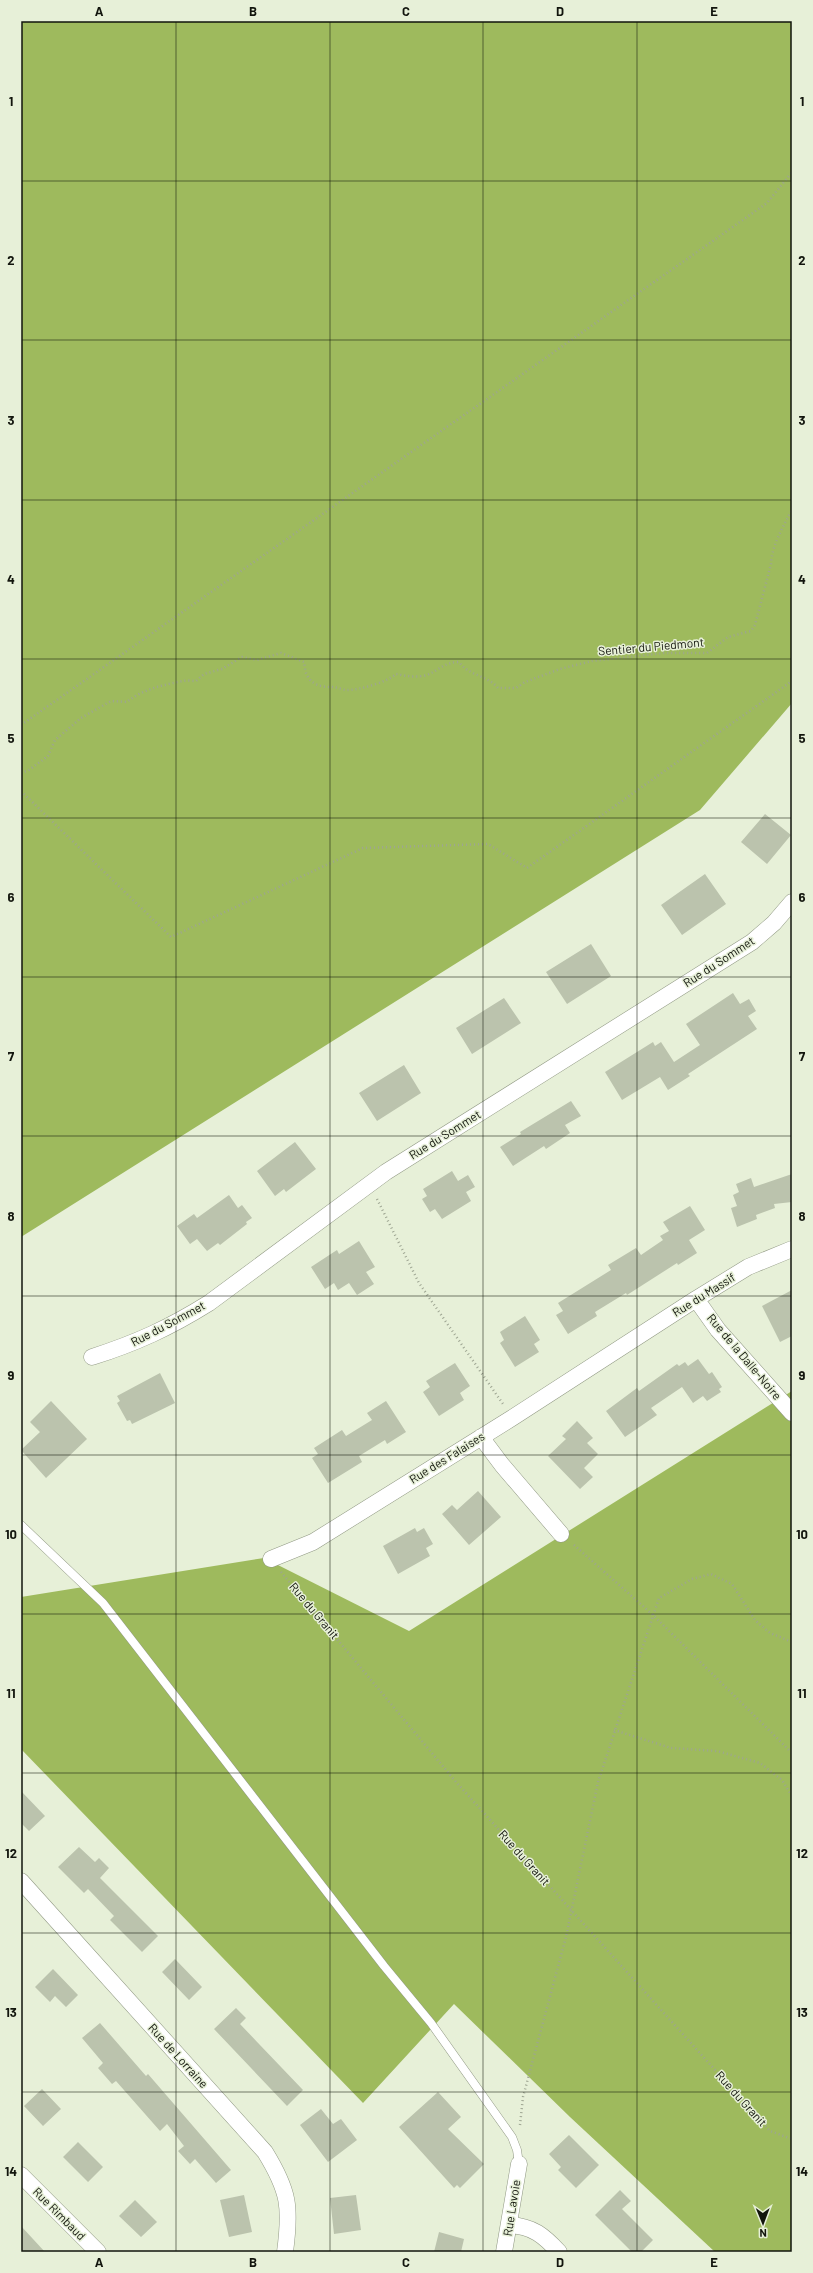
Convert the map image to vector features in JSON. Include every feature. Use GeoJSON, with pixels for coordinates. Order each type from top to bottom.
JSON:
{"type":"FeatureCollection","features":[{"type":"Feature","properties":{"kind":"street","name":"Rue du Sommet"},"geometry":{"type":"LineString","coordinates":[[92,1357],[131,1345],[182,1320],[209,1303],[386,1172],[752,942],[774,923],[792,902]]}},
{"type":"Feature","properties":{"kind":"street","name":"Rue du Massif"},"geometry":{"type":"LineString","coordinates":[[619,1349],[748,1267],[792,1249]]}},
{"type":"Feature","properties":{"kind":"street","name":"Rue de la Dalle-Noire"},"geometry":{"type":"LineString","coordinates":[[696,1299],[718,1330],[792,1413]]}},
{"type":"Feature","properties":{"kind":"street","name":"Rue des Falaises"},"geometry":{"type":"LineString","coordinates":[[271,1559],[313,1542],[512,1418],[619,1349]]}},
{"type":"Feature","properties":{"kind":"street"},"geometry":{"type":"LineString","coordinates":[[481,1437],[502,1465],[561,1534]]}},
{"type":"Feature","properties":{"kind":"street","name":"Rue de Lorraine"},"geometry":{"type":"LineString","coordinates":[[21,1881],[264,2152],[279,2175],[286,2192],[289,2220],[285,2252]]}},
{"type":"Feature","properties":{"kind":"street","name":"Rue Lavoie"},"geometry":{"type":"LineString","coordinates":[[504,2252],[518,2156]]}},
{"type":"Feature","properties":{"kind":"street","name":"Rue Rimbaud"},"geometry":{"type":"LineString","coordinates":[[21,2175],[98,2252]]}},
{"type":"Feature","properties":{"kind":"street"},"geometry":{"type":"LineString","coordinates":[[509,2225],[534,2229],[544,2236],[559,2252]]}},
{"type":"Feature","properties":{"kind":"lane"},"geometry":{"type":"LineString","coordinates":[[21,1525],[103,1603],[384,1966],[431,2024],[512,2137],[518,2156]]}},
{"type":"Feature","properties":{"kind":"path"},"geometry":{"type":"LineString","coordinates":[[21,725],[767,203],[792,172]]}},
{"type":"Feature","properties":{"kind":"path","name":"Sentier du Piedmont"},"geometry":{"type":"LineString","coordinates":[[21,773],[34,767],[48,756],[55,740],[81,718],[111,701],[127,702],[141,692],[154,687],[185,680],[196,681],[204,674],[222,669],[242,657],[257,660],[281,653],[304,662],[307,677],[316,684],[326,688],[333,687],[345,690],[358,690],[374,683],[384,683],[396,674],[409,677],[427,675],[449,662],[459,662],[464,670],[494,683],[498,688],[506,689],[516,688],[525,682],[560,669],[592,661],[664,653],[707,653],[728,637],[751,631],[755,625],[771,564],[771,556],[782,528],[792,510]]}},
{"type":"Feature","properties":{"kind":"path"},"geometry":{"type":"LineString","coordinates":[[21,791],[171,937],[363,848],[488,844],[527,868],[792,681]]}},
{"type":"Feature","properties":{"kind":"path"},"geometry":{"type":"LineString","coordinates":[[376,1198],[419,1283],[512,1418]]}},
{"type":"Feature","properties":{"kind":"path"},"geometry":{"type":"LineString","coordinates":[[561,1534],[653,1615],[792,1753]]}},
{"type":"Feature","properties":{"kind":"path","name":"Rue du Granit"},"geometry":{"type":"LineString","coordinates":[[271,1559],[456,1782],[770,2131],[792,2139]]}},
{"type":"Feature","properties":{"kind":"path"},"geometry":{"type":"LineString","coordinates":[[518,2156],[523,2097],[572,1911],[588,1824],[614,1730],[659,1598],[692,1579],[711,1574],[732,1584],[755,1620],[770,1633],[792,1642]]}},
{"type":"Feature","properties":{"kind":"path"},"geometry":{"type":"LineString","coordinates":[[614,1730],[671,1748],[717,1751],[760,1764],[782,1780],[792,1796]]}},
{"type":"Feature","properties":{"kind":"green space"},"geometry":{"type":"Polygon","coordinates":[[[21,21],[792,21],[792,703],[700,810],[21,1237],[21,21]]]}},
{"type":"Feature","properties":{"kind":"green space"},"geometry":{"type":"Polygon","coordinates":[[[792,1391],[792,2252],[715,2252],[570,2117],[454,2004],[363,2103],[21,1749],[21,1597],[264,1558],[409,1631],[792,1391]]]}},
{"type":"Feature","properties":{"kind":"building"},"geometry":{"type":"Polygon","coordinates":[[[765,814],[791,835],[767,864],[741,842],[765,814]]]}},
{"type":"Feature","properties":{"kind":"building"},"geometry":{"type":"Polygon","coordinates":[[[705,874],[726,904],[682,935],[661,905],[705,874]]]}},
{"type":"Feature","properties":{"kind":"building"},"geometry":{"type":"Polygon","coordinates":[[[591,944],[611,976],[567,1004],[546,972],[591,944]]]}},
{"type":"Feature","properties":{"kind":"building"},"geometry":{"type":"Polygon","coordinates":[[[733,993],[740,1004],[749,999],[756,1011],[748,1016],[757,1029],[688,1074],[690,1076],[668,1090],[660,1077],[622,1100],[605,1072],[653,1042],[655,1046],[661,1042],[674,1062],[700,1045],[686,1024],[733,993]]]}},
{"type":"Feature","properties":{"kind":"building"},"geometry":{"type":"Polygon","coordinates":[[[504,998],[521,1023],[472,1054],[456,1028],[504,998]]]}},
{"type":"Feature","properties":{"kind":"building"},"geometry":{"type":"Polygon","coordinates":[[[404,1065],[421,1093],[377,1121],[359,1093],[404,1065]]]}},
{"type":"Feature","properties":{"kind":"building"},"geometry":{"type":"Polygon","coordinates":[[[571,1101],[581,1116],[565,1125],[570,1133],[546,1149],[544,1146],[513,1166],[500,1147],[521,1134],[520,1132],[571,1101]]]}},
{"type":"Feature","properties":{"kind":"building"},"geometry":{"type":"Polygon","coordinates":[[[295,1142],[316,1169],[286,1192],[284,1189],[275,1196],[257,1171],[295,1142]]]}},
{"type":"Feature","properties":{"kind":"building"},"geometry":{"type":"Polygon","coordinates":[[[452,1171],[458,1181],[468,1175],[475,1187],[466,1192],[471,1201],[442,1219],[435,1209],[430,1212],[422,1199],[427,1196],[423,1189],[452,1171]]]}},
{"type":"Feature","properties":{"kind":"building"},"geometry":{"type":"Polygon","coordinates":[[[792,1174],[792,1202],[774,1204],[775,1208],[756,1215],[757,1219],[737,1227],[731,1208],[737,1206],[733,1195],[739,1192],[736,1184],[751,1178],[754,1187],[792,1174]]]}},
{"type":"Feature","properties":{"kind":"building"},"geometry":{"type":"Polygon","coordinates":[[[229,1195],[238,1208],[242,1205],[252,1218],[246,1222],[247,1224],[220,1245],[218,1243],[207,1251],[197,1239],[190,1244],[177,1226],[194,1214],[197,1218],[229,1195]]]}},
{"type":"Feature","properties":{"kind":"building"},"geometry":{"type":"Polygon","coordinates":[[[690,1206],[705,1230],[689,1240],[697,1253],[678,1265],[677,1263],[627,1295],[626,1293],[595,1312],[597,1316],[568,1334],[556,1315],[563,1311],[558,1303],[611,1270],[608,1265],[636,1248],[641,1255],[663,1240],[660,1236],[669,1231],[663,1222],[690,1206]]]}},
{"type":"Feature","properties":{"kind":"building"},"geometry":{"type":"Polygon","coordinates":[[[359,1241],[375,1267],[366,1272],[374,1284],[357,1295],[349,1283],[338,1290],[334,1283],[325,1289],[311,1267],[337,1250],[339,1254],[359,1241]]]}},
{"type":"Feature","properties":{"kind":"building"},"geometry":{"type":"Polygon","coordinates":[[[792,1290],[792,1336],[780,1342],[762,1306],[792,1290]]]}},
{"type":"Feature","properties":{"kind":"building"},"geometry":{"type":"Polygon","coordinates":[[[525,1316],[540,1340],[534,1344],[539,1352],[515,1367],[500,1343],[504,1340],[500,1332],[525,1316]]]}},
{"type":"Feature","properties":{"kind":"building"},"geometry":{"type":"Polygon","coordinates":[[[698,1359],[709,1374],[712,1372],[722,1387],[719,1389],[721,1392],[707,1401],[703,1396],[693,1403],[682,1387],[651,1408],[657,1415],[625,1437],[606,1411],[637,1388],[639,1391],[677,1364],[679,1366],[685,1362],[688,1366],[698,1359]]]}},
{"type":"Feature","properties":{"kind":"building"},"geometry":{"type":"Polygon","coordinates":[[[455,1363],[470,1386],[460,1393],[464,1400],[439,1416],[423,1392],[430,1387],[426,1381],[455,1363]]]}},
{"type":"Feature","properties":{"kind":"building"},"geometry":{"type":"Polygon","coordinates":[[[160,1373],[175,1403],[132,1424],[130,1420],[127,1421],[117,1403],[120,1401],[117,1396],[160,1373]]]}},
{"type":"Feature","properties":{"kind":"building"},"geometry":{"type":"Polygon","coordinates":[[[51,1401],[87,1439],[46,1478],[21,1450],[40,1432],[30,1422],[51,1401]]]}},
{"type":"Feature","properties":{"kind":"building"},"geometry":{"type":"Polygon","coordinates":[[[386,1401],[406,1432],[387,1444],[385,1440],[359,1456],[362,1462],[328,1483],[312,1458],[318,1454],[314,1448],[342,1430],[346,1436],[372,1420],[367,1413],[386,1401]]]}},
{"type":"Feature","properties":{"kind":"building"},"geometry":{"type":"Polygon","coordinates":[[[577,1421],[593,1438],[587,1443],[598,1454],[584,1468],[593,1477],[580,1489],[548,1456],[566,1439],[562,1436],[577,1421]]]}},
{"type":"Feature","properties":{"kind":"building"},"geometry":{"type":"Polygon","coordinates":[[[478,1491],[501,1517],[469,1545],[442,1514],[452,1505],[457,1510],[478,1491]]]}},
{"type":"Feature","properties":{"kind":"building"},"geometry":{"type":"Polygon","coordinates":[[[415,1528],[417,1532],[424,1528],[433,1544],[426,1548],[430,1556],[398,1574],[383,1546],[415,1528]]]}},
{"type":"Feature","properties":{"kind":"building"},"geometry":{"type":"Polygon","coordinates":[[[21,1791],[45,1816],[29,1831],[21,1823],[21,1791]]]}},
{"type":"Feature","properties":{"kind":"building"},"geometry":{"type":"Polygon","coordinates":[[[79,1847],[95,1862],[99,1858],[109,1868],[100,1878],[158,1936],[142,1952],[110,1920],[114,1916],[88,1889],[84,1893],[58,1867],[79,1847]]]}},
{"type":"Feature","properties":{"kind":"building"},"geometry":{"type":"Polygon","coordinates":[[[175,1959],[202,1987],[189,2000],[162,1972],[175,1959]]]}},
{"type":"Feature","properties":{"kind":"building"},"geometry":{"type":"Polygon","coordinates":[[[53,1969],[78,1995],[66,2007],[55,1996],[50,2002],[35,1987],[53,1969]]]}},
{"type":"Feature","properties":{"kind":"building"},"geometry":{"type":"Polygon","coordinates":[[[236,2008],[246,2018],[240,2024],[303,2090],[287,2106],[214,2029],[236,2008]]]}},
{"type":"Feature","properties":{"kind":"building"},"geometry":{"type":"Polygon","coordinates":[[[100,2023],[146,2076],[148,2074],[231,2170],[216,2183],[195,2159],[190,2164],[178,2151],[184,2146],[167,2124],[160,2131],[116,2081],[112,2084],[98,2068],[103,2063],[82,2038],[100,2023]]]}},
{"type":"Feature","properties":{"kind":"building"},"geometry":{"type":"Polygon","coordinates":[[[42,2089],[61,2109],[43,2126],[24,2106],[42,2089]]]}},
{"type":"Feature","properties":{"kind":"building"},"geometry":{"type":"Polygon","coordinates":[[[438,2092],[461,2117],[448,2129],[484,2164],[460,2188],[457,2185],[454,2188],[399,2127],[438,2092]]]}},
{"type":"Feature","properties":{"kind":"building"},"geometry":{"type":"Polygon","coordinates":[[[321,2109],[333,2124],[341,2119],[357,2140],[328,2162],[300,2125],[321,2109]]]}},
{"type":"Feature","properties":{"kind":"building"},"geometry":{"type":"Polygon","coordinates":[[[569,2135],[599,2165],[576,2188],[558,2170],[561,2167],[549,2154],[569,2135]]]}},
{"type":"Feature","properties":{"kind":"building"},"geometry":{"type":"Polygon","coordinates":[[[78,2142],[103,2167],[88,2182],[63,2157],[78,2142]]]}},
{"type":"Feature","properties":{"kind":"building"},"geometry":{"type":"Polygon","coordinates":[[[620,2190],[631,2201],[622,2209],[653,2240],[641,2252],[632,2252],[595,2215],[620,2190]]]}},
{"type":"Feature","properties":{"kind":"building"},"geometry":{"type":"Polygon","coordinates":[[[244,2195],[252,2232],[229,2237],[220,2200],[244,2195]]]}},
{"type":"Feature","properties":{"kind":"building"},"geometry":{"type":"Polygon","coordinates":[[[356,2195],[361,2230],[334,2234],[330,2198],[356,2195]]]}},
{"type":"Feature","properties":{"kind":"building"},"geometry":{"type":"Polygon","coordinates":[[[135,2200],[157,2222],[141,2237],[119,2216],[135,2200]]]}},
{"type":"Feature","properties":{"kind":"building"},"geometry":{"type":"Polygon","coordinates":[[[21,2226],[45,2252],[21,2252],[21,2226]]]}},
{"type":"Feature","properties":{"kind":"building"},"geometry":{"type":"Polygon","coordinates":[[[439,2232],[464,2239],[461,2252],[434,2252],[439,2232]]]}}]}
